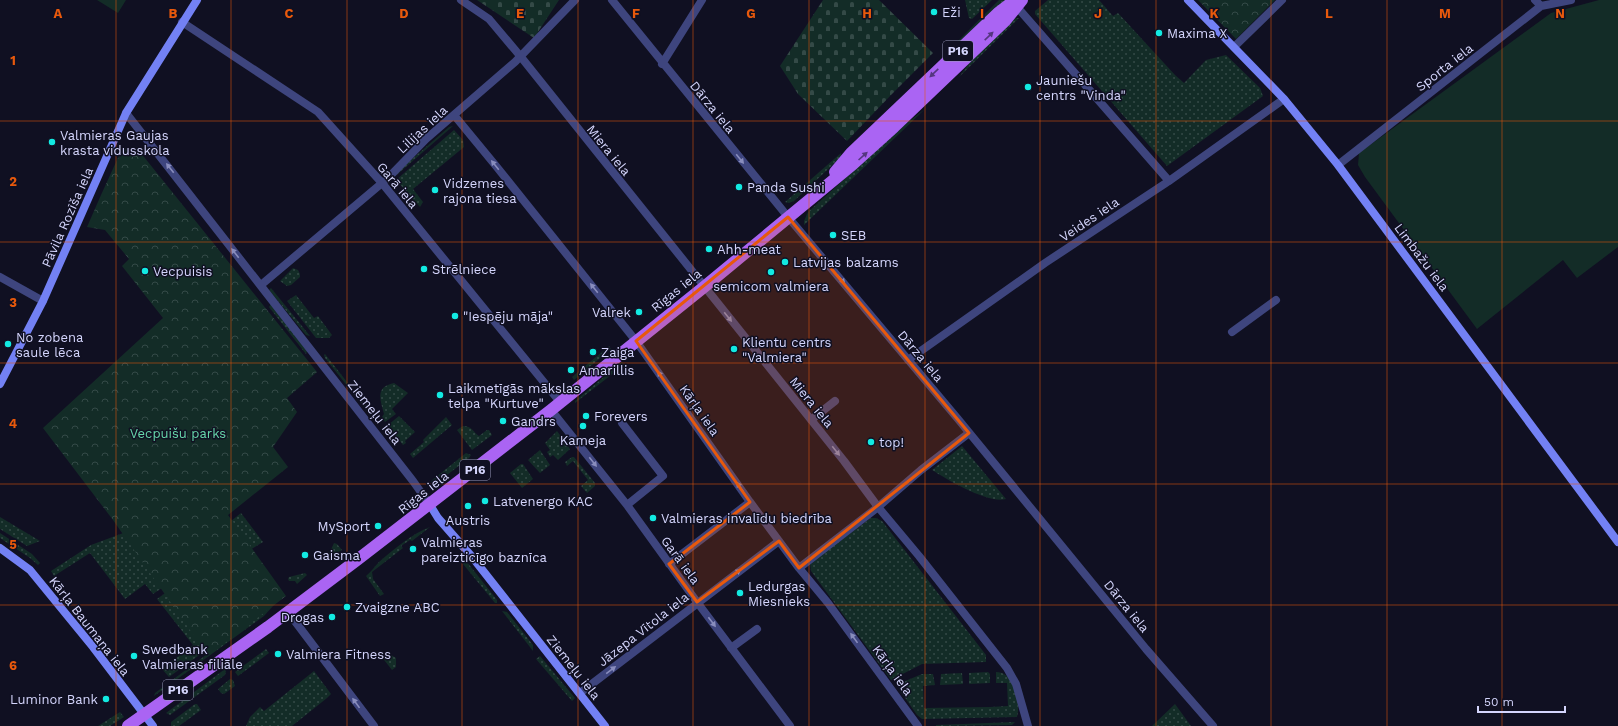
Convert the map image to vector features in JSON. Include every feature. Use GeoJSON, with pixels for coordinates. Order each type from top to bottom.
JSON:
{"type":"FeatureCollection","features":[{"type":"Feature","properties":{"kind":"main road","name":"Rīgas iela"},"geometry":{"type":"LineString","coordinates":[[128,726],[288,612],[430,505],[704,287],[853,164],[894,127],[1005,21],[1018,2]]}},
{"type":"Feature","properties":{"kind":"main road","name":"Rīgas iela"},"geometry":{"type":"LineString","coordinates":[[123,726],[144,714]]}},
{"type":"Feature","properties":{"kind":"street","name":"Pāvila Rozīša iela"},"geometry":{"type":"LineString","coordinates":[[0,384],[44,299],[126,112],[197,0]]}},
{"type":"Feature","properties":{"kind":"street","name":"Miera iela"},"geometry":{"type":"LineString","coordinates":[[461,0],[489,19],[521,57],[1007,668],[1016,684],[1028,726]]}},
{"type":"Feature","properties":{"kind":"street","name":"Lilijas iela"},"geometry":{"type":"LineString","coordinates":[[260,284],[382,183],[426,139],[521,57],[575,0]]}},
{"type":"Feature","properties":{"kind":"street","name":"Dārza iela"},"geometry":{"type":"LineString","coordinates":[[612,0],[662,64],[788,218],[969,433],[1146,649],[1213,726]]}},
{"type":"Feature","properties":{"kind":"street"},"geometry":{"type":"LineString","coordinates":[[662,64],[702,0]]}},
{"type":"Feature","properties":{"kind":"street","name":"Limbažu iela"},"geometry":{"type":"LineString","coordinates":[[1188,0],[1284,99],[1338,165],[1618,542]]}},
{"type":"Feature","properties":{"kind":"street"},"geometry":{"type":"LineString","coordinates":[[1234,47],[1282,0]]}},
{"type":"Feature","properties":{"kind":"street"},"geometry":{"type":"LineString","coordinates":[[1535,0],[1541,6]]}},
{"type":"Feature","properties":{"kind":"street","name":"Sporta iela"},"geometry":{"type":"LineString","coordinates":[[1338,165],[1541,6],[1571,0]]}},
{"type":"Feature","properties":{"kind":"street"},"geometry":{"type":"LineString","coordinates":[[1018,2],[1169,181]]}},
{"type":"Feature","properties":{"kind":"street","name":"Garā iela"},"geometry":{"type":"LineString","coordinates":[[182,22],[318,112],[382,183],[556,406],[669,564],[790,726]]}},
{"type":"Feature","properties":{"kind":"street","name":"Veides iela"},"geometry":{"type":"LineString","coordinates":[[908,360],[1045,263],[1169,181],[1284,99]]}},
{"type":"Feature","properties":{"kind":"street","name":"Ziemeļu iela"},"geometry":{"type":"LineString","coordinates":[[126,112],[413,481],[438,518],[469,552],[605,726]]}},
{"type":"Feature","properties":{"kind":"street","name":"Kārļa iela"},"geometry":{"type":"LineString","coordinates":[[454,115],[636,340],[750,502],[799,568],[828,603],[918,726]]}},
{"type":"Feature","properties":{"kind":"street"},"geometry":{"type":"LineString","coordinates":[[0,277],[44,299]]}},
{"type":"Feature","properties":{"kind":"street"},"geometry":{"type":"LineString","coordinates":[[1232,332],[1276,300]]}},
{"type":"Feature","properties":{"kind":"street"},"geometry":{"type":"LineString","coordinates":[[811,420],[835,401]]}},
{"type":"Feature","properties":{"kind":"street"},"geometry":{"type":"LineString","coordinates":[[622,423],[663,476],[626,505]]}},
{"type":"Feature","properties":{"kind":"street"},"geometry":{"type":"LineString","coordinates":[[799,568],[878,507],[921,470],[969,433]]}},
{"type":"Feature","properties":{"kind":"street"},"geometry":{"type":"LineString","coordinates":[[669,564],[750,502]]}},
{"type":"Feature","properties":{"kind":"street","name":"Jāzepa Vītola iela"},"geometry":{"type":"LineString","coordinates":[[580,693],[697,602],[779,541]]}},
{"type":"Feature","properties":{"kind":"street","name":"Kārļa Baumaņa iela"},"geometry":{"type":"LineString","coordinates":[[0,548],[30,570],[93,647],[153,726]]}},
{"type":"Feature","properties":{"kind":"street"},"geometry":{"type":"LineString","coordinates":[[288,612],[374,726]]}},
{"type":"Feature","properties":{"kind":"street"},"geometry":{"type":"LineString","coordinates":[[731,648],[757,629]]}},
{"type":"Feature","properties":{"kind":"highlighted area"},"geometry":{"type":"Polygon","coordinates":[[[788,217],[969,433],[799,568],[779,541],[697,602],[669,564],[750,502],[636,341],[788,217]]]}},
{"type":"Feature","properties":{"kind":"green space"},"geometry":{"type":"Polygon","coordinates":[[[97,0],[126,0],[118,13],[97,0]]]}},
{"type":"Feature","properties":{"kind":"green space"},"geometry":{"type":"Polygon","coordinates":[[[477,0],[559,0],[534,38],[477,0]]]}},
{"type":"Feature","properties":{"kind":"green space"},"geometry":{"type":"Polygon","coordinates":[[[823,0],[879,0],[933,53],[847,141],[798,94],[780,66],[823,0]]]}},
{"type":"Feature","properties":{"kind":"green space"},"geometry":{"type":"Polygon","coordinates":[[[965,0],[992,0],[972,19],[969,18],[965,0]]]}},
{"type":"Feature","properties":{"kind":"green space"},"geometry":{"type":"Polygon","coordinates":[[[999,0],[1006,0],[959,44],[957,42],[999,0]]]}},
{"type":"Feature","properties":{"kind":"green space"},"geometry":{"type":"Polygon","coordinates":[[[1048,0],[1099,0],[1113,16],[1118,13],[1184,83],[1206,60],[1226,55],[1260,88],[1263,96],[1167,166],[1035,14],[1035,11],[1048,0]]]}},
{"type":"Feature","properties":{"kind":"green space"},"geometry":{"type":"Polygon","coordinates":[[[1198,0],[1275,0],[1236,39],[1198,0]]]}},
{"type":"Feature","properties":{"kind":"green space"},"geometry":{"type":"Polygon","coordinates":[[[1599,0],[1618,0],[1618,247],[1577,278],[1563,260],[1477,329],[1365,177],[1358,165],[1359,153],[1551,13],[1599,0]]]}},
{"type":"Feature","properties":{"kind":"green space"},"geometry":{"type":"Polygon","coordinates":[[[1019,18],[959,77],[973,58],[1011,20],[1019,18]]]}},
{"type":"Feature","properties":{"kind":"green space"},"geometry":{"type":"Polygon","coordinates":[[[925,109],[804,225],[808,212],[908,122],[925,109]]]}},
{"type":"Feature","properties":{"kind":"green space"},"geometry":{"type":"Polygon","coordinates":[[[453,126],[392,179],[396,173],[449,127],[453,126]]]}},
{"type":"Feature","properties":{"kind":"green space"},"geometry":{"type":"Polygon","coordinates":[[[454,130],[463,140],[464,147],[413,189],[423,202],[420,207],[396,180],[454,130]]]}},
{"type":"Feature","properties":{"kind":"green space","name":"Vecpuišu parks"},"geometry":{"type":"Polygon","coordinates":[[[136,147],[317,372],[287,398],[297,412],[273,447],[288,467],[228,515],[286,596],[208,656],[113,520],[43,428],[163,318],[122,266],[129,259],[105,230],[87,227],[122,149],[136,147]]]}},
{"type":"Feature","properties":{"kind":"green space"},"geometry":{"type":"Polygon","coordinates":[[[841,153],[841,157],[794,201],[789,203],[785,202],[841,153]]]}},
{"type":"Feature","properties":{"kind":"green space"},"geometry":{"type":"Polygon","coordinates":[[[293,268],[298,270],[300,277],[291,285],[287,286],[280,281],[293,268]]]}},
{"type":"Feature","properties":{"kind":"green space"},"geometry":{"type":"Polygon","coordinates":[[[271,288],[310,336],[306,335],[269,290],[271,288]]]}},
{"type":"Feature","properties":{"kind":"green space"},"geometry":{"type":"Polygon","coordinates":[[[296,295],[314,318],[318,316],[332,335],[329,338],[316,338],[287,301],[296,295]]]}},
{"type":"Feature","properties":{"kind":"green space"},"geometry":{"type":"Polygon","coordinates":[[[271,304],[307,351],[306,354],[269,307],[271,304]]]}},
{"type":"Feature","properties":{"kind":"green space"},"geometry":{"type":"Polygon","coordinates":[[[609,346],[611,349],[574,380],[572,377],[609,346]]]}},
{"type":"Feature","properties":{"kind":"green space"},"geometry":{"type":"Polygon","coordinates":[[[325,354],[373,415],[372,417],[325,358],[325,354]]]}},
{"type":"Feature","properties":{"kind":"green space"},"geometry":{"type":"Polygon","coordinates":[[[622,362],[624,365],[575,403],[575,401],[622,362]]]}},
{"type":"Feature","properties":{"kind":"green space"},"geometry":{"type":"Polygon","coordinates":[[[394,383],[408,393],[392,409],[396,414],[385,422],[382,417],[384,414],[380,394],[384,387],[394,383]]]}},
{"type":"Feature","properties":{"kind":"green space"},"geometry":{"type":"Polygon","coordinates":[[[399,416],[415,432],[405,441],[406,443],[403,445],[388,425],[399,416]]]}},
{"type":"Feature","properties":{"kind":"green space"},"geometry":{"type":"Polygon","coordinates":[[[446,417],[452,425],[413,458],[410,454],[424,442],[423,440],[446,417]]]}},
{"type":"Feature","properties":{"kind":"green space"},"geometry":{"type":"Polygon","coordinates":[[[463,426],[470,428],[479,436],[487,430],[489,430],[492,435],[472,450],[457,430],[463,426]]]}},
{"type":"Feature","properties":{"kind":"green space"},"geometry":{"type":"Polygon","coordinates":[[[557,431],[570,449],[558,460],[553,455],[550,457],[547,452],[550,450],[545,443],[557,431]]]}},
{"type":"Feature","properties":{"kind":"green space"},"geometry":{"type":"Polygon","coordinates":[[[962,446],[1006,499],[998,500],[979,495],[932,470],[962,446]]]}},
{"type":"Feature","properties":{"kind":"green space"},"geometry":{"type":"Polygon","coordinates":[[[540,450],[550,465],[540,473],[528,460],[540,450]]]}},
{"type":"Feature","properties":{"kind":"green space"},"geometry":{"type":"Polygon","coordinates":[[[466,453],[471,455],[469,458],[434,485],[431,481],[466,453]]]}},
{"type":"Feature","properties":{"kind":"green space"},"geometry":{"type":"Polygon","coordinates":[[[574,457],[595,483],[595,486],[587,493],[581,486],[588,480],[573,461],[567,466],[565,462],[574,457]]]}},
{"type":"Feature","properties":{"kind":"green space"},"geometry":{"type":"Polygon","coordinates":[[[523,464],[533,479],[522,488],[510,473],[523,464]]]}},
{"type":"Feature","properties":{"kind":"green space"},"geometry":{"type":"Polygon","coordinates":[[[241,513],[263,542],[250,550],[231,521],[241,513]]]}},
{"type":"Feature","properties":{"kind":"green space"},"geometry":{"type":"Polygon","coordinates":[[[0,517],[40,541],[27,546],[0,529],[0,517]]]}},
{"type":"Feature","properties":{"kind":"green space"},"geometry":{"type":"Polygon","coordinates":[[[871,518],[876,518],[882,521],[986,655],[986,662],[922,664],[891,680],[811,571],[810,563],[871,518]]]}},
{"type":"Feature","properties":{"kind":"green space"},"geometry":{"type":"Polygon","coordinates":[[[430,527],[412,541],[410,540],[401,546],[403,548],[372,572],[373,579],[384,594],[380,596],[366,576],[379,562],[397,547],[417,533],[430,527]]]}},
{"type":"Feature","properties":{"kind":"green space"},"geometry":{"type":"Polygon","coordinates":[[[126,532],[165,586],[153,594],[145,584],[125,599],[90,553],[54,576],[51,571],[91,545],[126,532]]]}},
{"type":"Feature","properties":{"kind":"green space"},"geometry":{"type":"Polygon","coordinates":[[[0,533],[32,554],[40,563],[38,565],[0,538],[0,533]]]}},
{"type":"Feature","properties":{"kind":"green space"},"geometry":{"type":"Polygon","coordinates":[[[334,543],[337,544],[342,550],[327,558],[334,543]]]}},
{"type":"Feature","properties":{"kind":"green space"},"geometry":{"type":"Polygon","coordinates":[[[463,562],[467,562],[497,600],[497,603],[495,603],[463,564],[463,562]]]}},
{"type":"Feature","properties":{"kind":"green space"},"geometry":{"type":"Polygon","coordinates":[[[305,573],[307,575],[297,584],[295,581],[289,581],[288,579],[289,577],[305,573]]]}},
{"type":"Feature","properties":{"kind":"green space"},"geometry":{"type":"Polygon","coordinates":[[[168,591],[209,648],[169,677],[162,669],[193,645],[157,599],[168,591]]]}},
{"type":"Feature","properties":{"kind":"green space"},"geometry":{"type":"Polygon","coordinates":[[[272,607],[264,616],[154,696],[155,693],[272,607]]]}},
{"type":"Feature","properties":{"kind":"green space"},"geometry":{"type":"Polygon","coordinates":[[[502,611],[507,612],[533,645],[533,651],[502,611]]]}},
{"type":"Feature","properties":{"kind":"green space"},"geometry":{"type":"Polygon","coordinates":[[[266,649],[269,653],[238,676],[235,672],[266,649]]]}},
{"type":"Feature","properties":{"kind":"green space"},"geometry":{"type":"Polygon","coordinates":[[[385,654],[396,658],[396,667],[392,670],[381,656],[385,654]]]}},
{"type":"Feature","properties":{"kind":"green space"},"geometry":{"type":"Polygon","coordinates":[[[540,656],[575,698],[572,701],[536,659],[540,656]]]}},
{"type":"Feature","properties":{"kind":"green space"},"geometry":{"type":"Polygon","coordinates":[[[225,669],[225,675],[170,715],[166,713],[225,669]]]}},
{"type":"Feature","properties":{"kind":"green space"},"geometry":{"type":"Polygon","coordinates":[[[314,671],[331,694],[327,698],[292,726],[246,726],[250,717],[260,707],[264,711],[314,671]]]}},
{"type":"Feature","properties":{"kind":"green space"},"geometry":{"type":"Polygon","coordinates":[[[988,672],[990,674],[990,683],[969,684],[969,673],[988,672]]]}},
{"type":"Feature","properties":{"kind":"green space"},"geometry":{"type":"Polygon","coordinates":[[[996,672],[1003,673],[1012,682],[1017,696],[1017,717],[922,719],[917,715],[899,689],[903,682],[922,674],[933,674],[935,685],[923,686],[924,708],[1008,706],[1007,683],[996,683],[996,672]]]}},
{"type":"Feature","properties":{"kind":"green space"},"geometry":{"type":"Polygon","coordinates":[[[962,673],[963,684],[940,685],[941,674],[962,673]]]}},
{"type":"Feature","properties":{"kind":"green space"},"geometry":{"type":"Polygon","coordinates":[[[230,679],[233,680],[235,686],[224,694],[221,693],[218,689],[230,679]]]}},
{"type":"Feature","properties":{"kind":"green space"},"geometry":{"type":"Polygon","coordinates":[[[197,704],[201,710],[179,726],[171,726],[171,722],[197,704]]]}},
{"type":"Feature","properties":{"kind":"green space"},"geometry":{"type":"Polygon","coordinates":[[[1175,704],[1191,726],[1152,726],[1175,704]]]}},
{"type":"Feature","properties":{"kind":"green space"},"geometry":{"type":"Polygon","coordinates":[[[120,712],[124,717],[110,726],[98,726],[120,712]]]}},
{"type":"Feature","properties":{"kind":"green space"},"geometry":{"type":"Polygon","coordinates":[[[1015,722],[1012,725],[936,726],[936,725],[1015,722]]]}},
{"type":"Feature","properties":{"kind":"place","name":"Eži"},"geometry":{"type":"Point","coordinates":[934,12]}},
{"type":"Feature","properties":{"kind":"place","name":"Maxima X"},"geometry":{"type":"Point","coordinates":[1159,33]}},
{"type":"Feature","properties":{"kind":"place","name":"Jauniešu centrs \"Vinda\""},"geometry":{"type":"Point","coordinates":[1028,87]}},
{"type":"Feature","properties":{"kind":"place","name":"Valmieras Gaujas krasta vidusskola"},"geometry":{"type":"Point","coordinates":[52,142]}},
{"type":"Feature","properties":{"kind":"place","name":"Panda Sushi"},"geometry":{"type":"Point","coordinates":[739,187]}},
{"type":"Feature","properties":{"kind":"place","name":"Vidzemes rajona tiesa"},"geometry":{"type":"Point","coordinates":[435,190]}},
{"type":"Feature","properties":{"kind":"place","name":"SEB"},"geometry":{"type":"Point","coordinates":[833,235]}},
{"type":"Feature","properties":{"kind":"place","name":"Ahh-meat"},"geometry":{"type":"Point","coordinates":[709,249]}},
{"type":"Feature","properties":{"kind":"place","name":"Latvijas balzams"},"geometry":{"type":"Point","coordinates":[785,262]}},
{"type":"Feature","properties":{"kind":"place","name":"Strēlniece"},"geometry":{"type":"Point","coordinates":[424,269]}},
{"type":"Feature","properties":{"kind":"place","name":"Vecpuisis"},"geometry":{"type":"Point","coordinates":[145,271]}},
{"type":"Feature","properties":{"kind":"place","name":"semicom valmiera"},"geometry":{"type":"Point","coordinates":[771,272]}},
{"type":"Feature","properties":{"kind":"place","name":"Valrek"},"geometry":{"type":"Point","coordinates":[639,312]}},
{"type":"Feature","properties":{"kind":"place","name":"\"Iespēju māja\""},"geometry":{"type":"Point","coordinates":[455,316]}},
{"type":"Feature","properties":{"kind":"place","name":"No zobena saule lēca"},"geometry":{"type":"Point","coordinates":[8,344]}},
{"type":"Feature","properties":{"kind":"place","name":"Klientu centrs \"Valmiera\""},"geometry":{"type":"Point","coordinates":[734,349]}},
{"type":"Feature","properties":{"kind":"place","name":"Zaiga"},"geometry":{"type":"Point","coordinates":[593,352]}},
{"type":"Feature","properties":{"kind":"place","name":"Amarillis"},"geometry":{"type":"Point","coordinates":[571,370]}},
{"type":"Feature","properties":{"kind":"place","name":"Laikmetīgās mākslas telpa \"Kurtuve\""},"geometry":{"type":"Point","coordinates":[440,395]}},
{"type":"Feature","properties":{"kind":"place","name":"Forevers"},"geometry":{"type":"Point","coordinates":[586,416]}},
{"type":"Feature","properties":{"kind":"place","name":"Gandrs"},"geometry":{"type":"Point","coordinates":[503,421]}},
{"type":"Feature","properties":{"kind":"place","name":"Kameja"},"geometry":{"type":"Point","coordinates":[583,426]}},
{"type":"Feature","properties":{"kind":"place","name":"top!"},"geometry":{"type":"Point","coordinates":[871,442]}},
{"type":"Feature","properties":{"kind":"place","name":"Latvenergo KAC"},"geometry":{"type":"Point","coordinates":[485,501]}},
{"type":"Feature","properties":{"kind":"place","name":"Austris"},"geometry":{"type":"Point","coordinates":[468,506]}},
{"type":"Feature","properties":{"kind":"place","name":"Valmieras invalīdu biedrība"},"geometry":{"type":"Point","coordinates":[653,518]}},
{"type":"Feature","properties":{"kind":"place","name":"MySport"},"geometry":{"type":"Point","coordinates":[378,526]}},
{"type":"Feature","properties":{"kind":"place","name":"Valmieras pareizticīgo baznīca"},"geometry":{"type":"Point","coordinates":[413,549]}},
{"type":"Feature","properties":{"kind":"place","name":"Gaisma"},"geometry":{"type":"Point","coordinates":[305,555]}},
{"type":"Feature","properties":{"kind":"place","name":"Ledurgas Miesnieks"},"geometry":{"type":"Point","coordinates":[740,593]}},
{"type":"Feature","properties":{"kind":"place","name":"Zvaigzne ABC"},"geometry":{"type":"Point","coordinates":[347,607]}},
{"type":"Feature","properties":{"kind":"place","name":"Drogas"},"geometry":{"type":"Point","coordinates":[332,617]}},
{"type":"Feature","properties":{"kind":"place","name":"Valmiera Fitness"},"geometry":{"type":"Point","coordinates":[278,654]}},
{"type":"Feature","properties":{"kind":"place","name":"Swedbank Valmieras filiāle"},"geometry":{"type":"Point","coordinates":[134,656]}},
{"type":"Feature","properties":{"kind":"place","name":"Luminor Bank"},"geometry":{"type":"Point","coordinates":[106,699]}}]}
